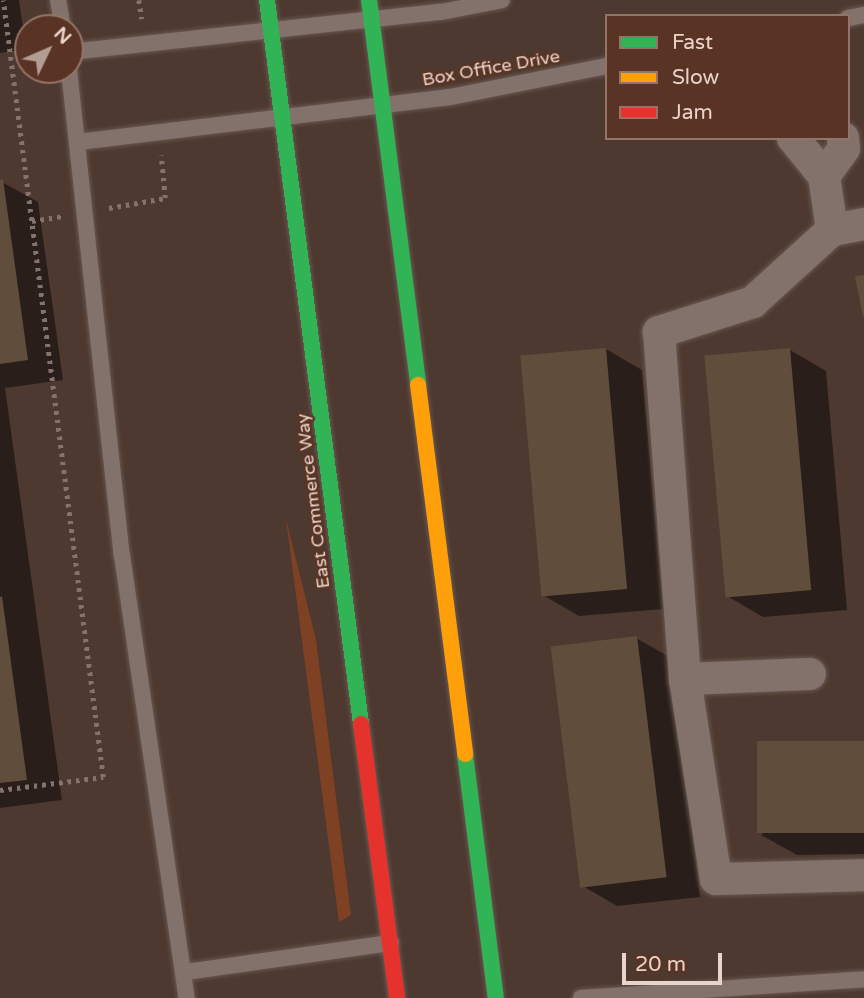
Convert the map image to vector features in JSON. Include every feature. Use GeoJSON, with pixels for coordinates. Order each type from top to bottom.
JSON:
{"type":"FeatureCollection","features":[{"type":"Feature","properties":{"kind":"main road","name":"East Commerce Way"},"geometry":{"type":"LineString","coordinates":[[267,0],[397,998]]}},
{"type":"Feature","properties":{"kind":"main road"},"geometry":{"type":"LineString","coordinates":[[369,0],[496,998]]}},
{"type":"Feature","properties":{"kind":"street"},"geometry":{"type":"LineString","coordinates":[[795,140],[824,176],[832,230]]}},
{"type":"Feature","properties":{"kind":"street"},"geometry":{"type":"LineString","coordinates":[[824,176],[844,148],[843,140]]}},
{"type":"Feature","properties":{"kind":"street"},"geometry":{"type":"LineString","coordinates":[[864,224],[832,230],[754,302],[659,332],[685,679],[716,879],[864,875]]}},
{"type":"Feature","properties":{"kind":"street"},"geometry":{"type":"LineString","coordinates":[[685,679],[810,674]]}},
{"type":"Feature","properties":{"kind":"lane"},"geometry":{"type":"LineString","coordinates":[[84,51],[372,20],[502,0]]}},
{"type":"Feature","properties":{"kind":"lane","name":"Box Office Drive"},"geometry":{"type":"LineString","coordinates":[[78,142],[450,97],[605,66]]}},
{"type":"Feature","properties":{"kind":"lane"},"geometry":{"type":"LineString","coordinates":[[71,84],[122,555],[186,972],[187,998]]}},
{"type":"Feature","properties":{"kind":"lane"},"geometry":{"type":"LineString","coordinates":[[186,972],[391,943]]}},
{"type":"Feature","properties":{"kind":"lane"},"geometry":{"type":"LineString","coordinates":[[581,998],[864,979]]}},
{"type":"Feature","properties":{"kind":"path"},"geometry":{"type":"LineString","coordinates":[[0,790],[103,777],[4,0]]}},
{"type":"Feature","properties":{"kind":"path"},"geometry":{"type":"LineString","coordinates":[[139,0],[141,19],[152,18]]}},
{"type":"Feature","properties":{"kind":"path"},"geometry":{"type":"LineString","coordinates":[[32,221],[165,198],[161,155],[173,154]]}},
{"type":"Feature","properties":{"kind":"shaded area"},"geometry":{"type":"Polygon","coordinates":[[[286,519],[316,640],[351,915],[339,922],[286,519]]]}},
{"type":"Feature","properties":{"kind":"building"},"geometry":{"type":"Polygon","coordinates":[[[3,179],[28,360],[0,364],[0,180],[3,179]]]}},
{"type":"Feature","properties":{"kind":"building"},"geometry":{"type":"Polygon","coordinates":[[[864,275],[864,316],[863,317],[855,276],[864,275]]]}},
{"type":"Feature","properties":{"kind":"building"},"geometry":{"type":"Polygon","coordinates":[[[606,348],[627,589],[541,597],[520,355],[606,348]]]}},
{"type":"Feature","properties":{"kind":"building"},"geometry":{"type":"Polygon","coordinates":[[[790,348],[811,590],[726,598],[704,355],[790,348]]]}},
{"type":"Feature","properties":{"kind":"building"},"geometry":{"type":"Polygon","coordinates":[[[2,596],[27,780],[0,783],[0,597],[2,596]]]}},
{"type":"Feature","properties":{"kind":"building"},"geometry":{"type":"Polygon","coordinates":[[[637,636],[667,877],[580,888],[551,647],[637,636]]]}},
{"type":"Feature","properties":{"kind":"building"},"geometry":{"type":"Polygon","coordinates":[[[757,741],[864,741],[864,833],[757,833],[757,741]]]}},
{"type":"Feature","properties":{"kind":"traffic: fast"},"geometry":{"type":"LineString","coordinates":[[267,0],[361,724]]}},
{"type":"Feature","properties":{"kind":"traffic: fast"},"geometry":{"type":"LineString","coordinates":[[369,0],[418,385]]}},
{"type":"Feature","properties":{"kind":"traffic: fast"},"geometry":{"type":"LineString","coordinates":[[465,754],[496,998]]}},
{"type":"Feature","properties":{"kind":"traffic: slow"},"geometry":{"type":"LineString","coordinates":[[418,385],[465,754]]}},
{"type":"Feature","properties":{"kind":"traffic: jam"},"geometry":{"type":"LineString","coordinates":[[361,724],[397,998]]}}]}
